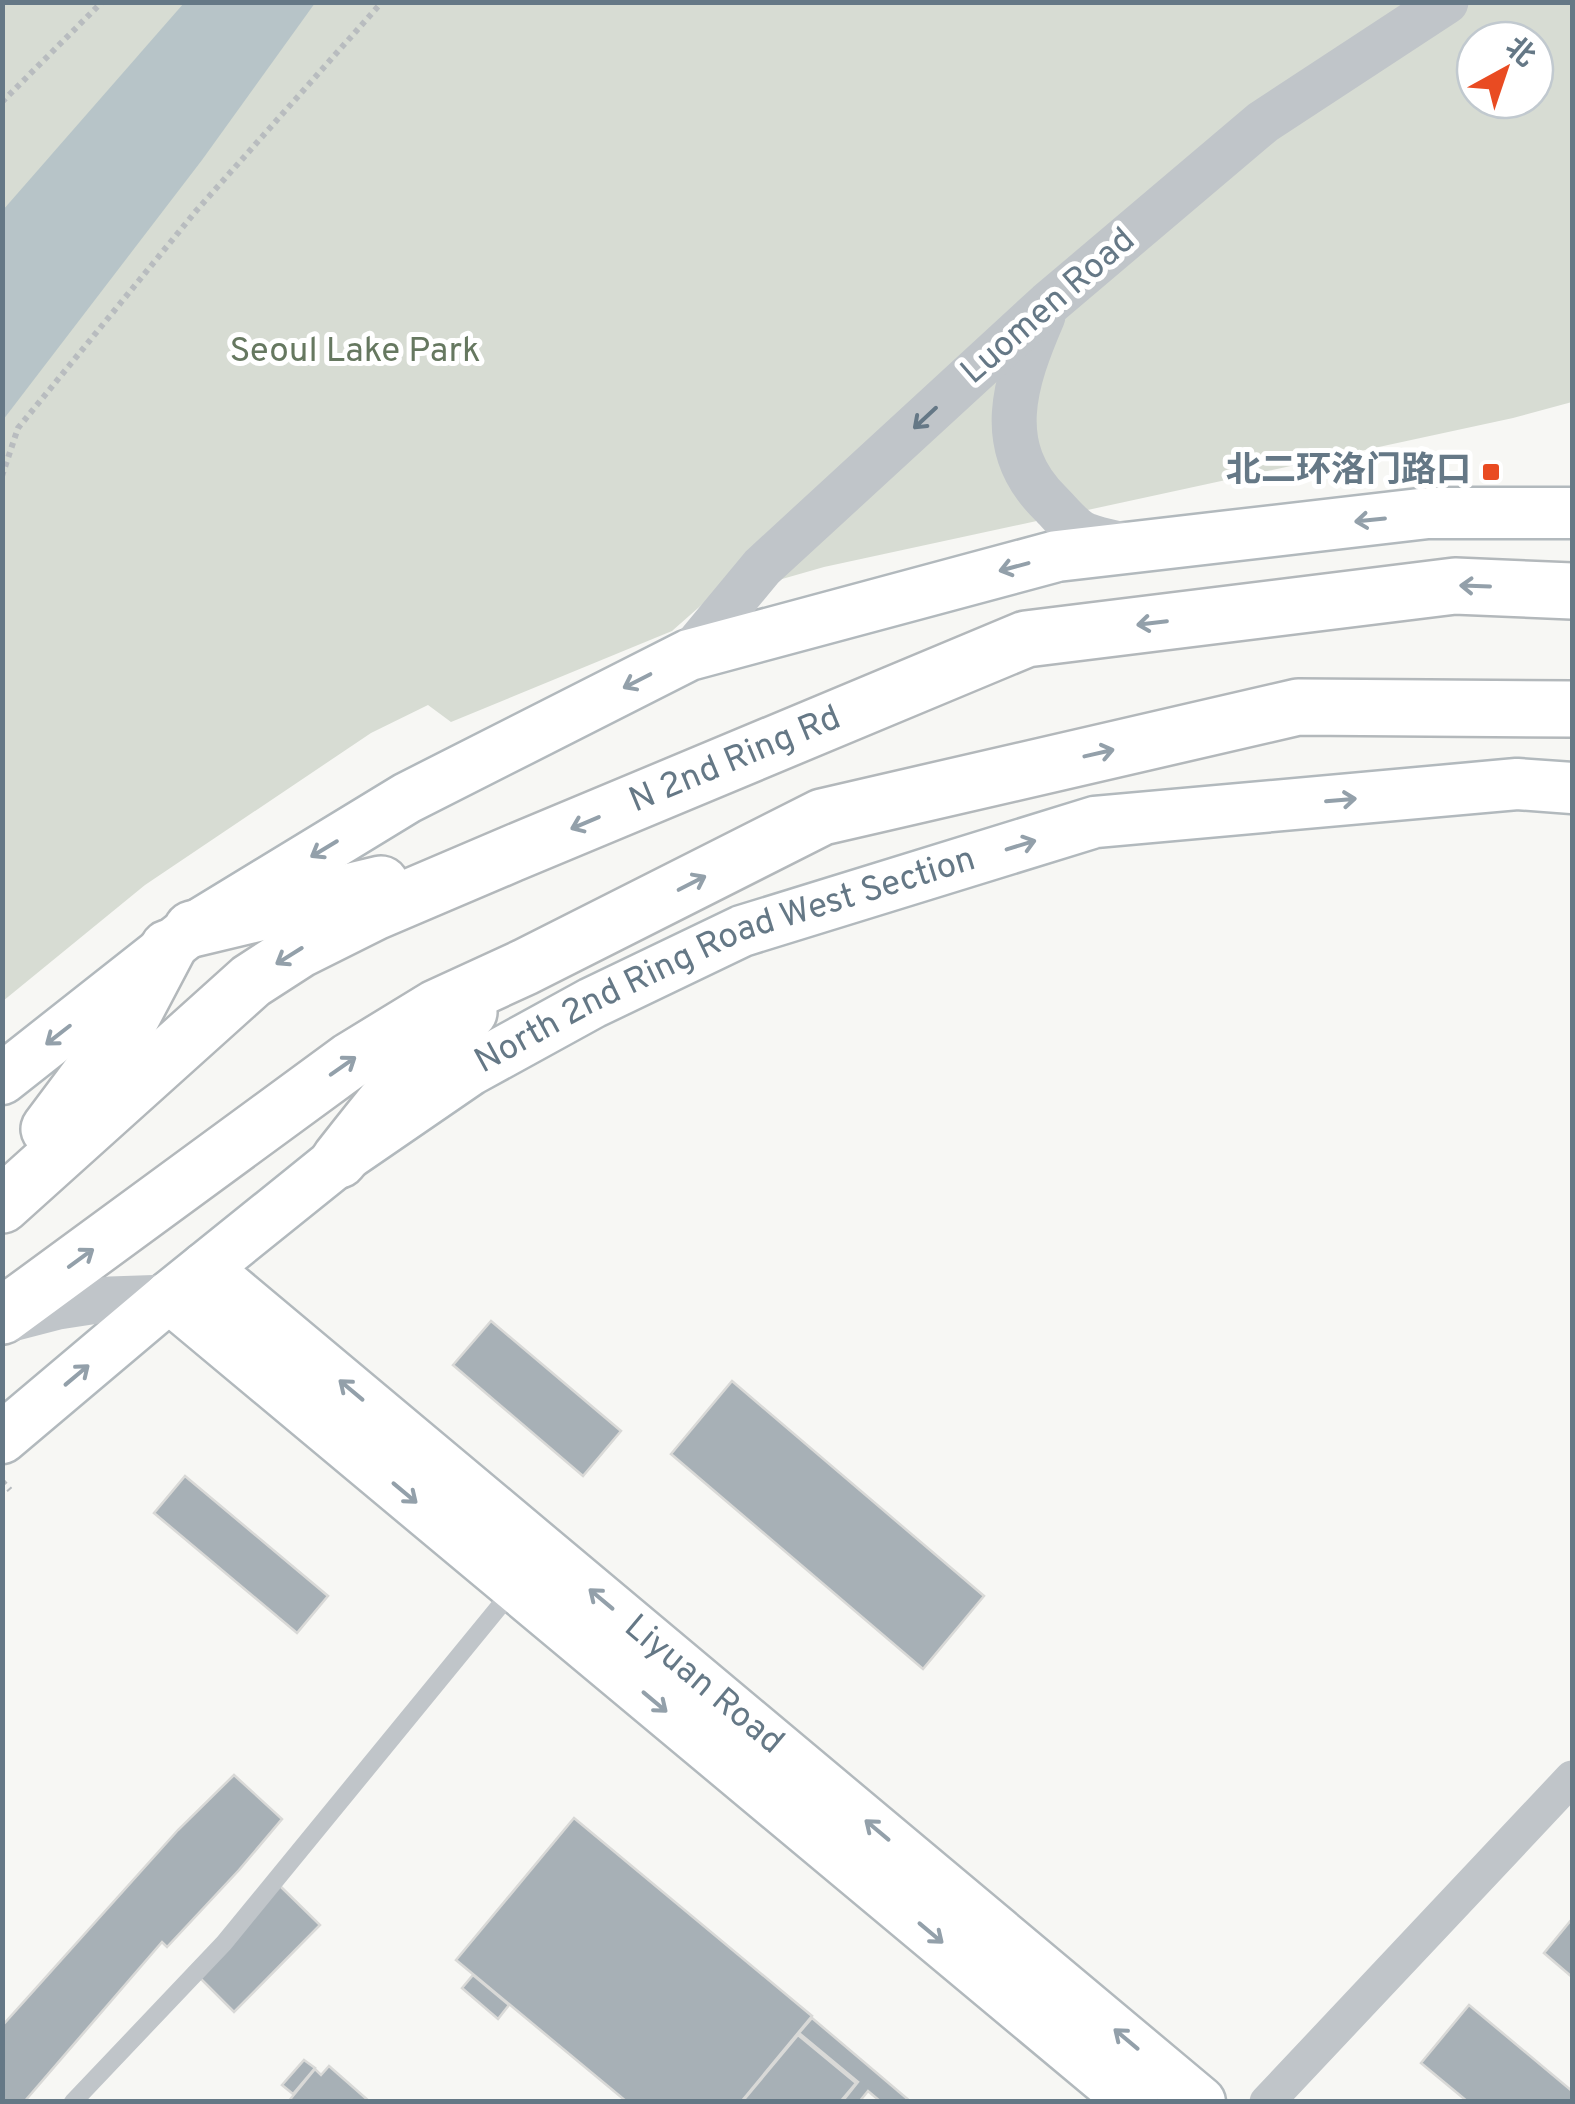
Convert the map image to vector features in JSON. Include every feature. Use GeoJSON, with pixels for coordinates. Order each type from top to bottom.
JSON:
{"type":"FeatureCollection","features":[{"type":"Feature","properties":{"kind":"highway","name":"N 2nd Ring Rd"},"geometry":{"type":"LineString","coordinates":[[2,1203],[252,981],[299,950],[360,919],[511,854],[1026,639],[1454,586],[1572,591]]}},
{"type":"Feature","properties":{"kind":"highway"},"geometry":{"type":"LineString","coordinates":[[2,1319],[351,1060],[436,1008],[822,817],[1298,707],[1572,709]]}},
{"type":"Feature","properties":{"kind":"highway"},"geometry":{"type":"LineString","coordinates":[[2,1203],[42,1139],[129,1022],[180,939],[511,854]]}},
{"type":"Feature","properties":{"kind":"highway"},"geometry":{"type":"LineString","coordinates":[[339,1160],[440,1039],[525,967]]}},
{"type":"Feature","properties":{"kind":"main road"},"geometry":{"type":"LineString","coordinates":[[2,1079],[180,939],[407,798],[689,655],[1057,556],[1428,513],[1572,513]]}},
{"type":"Feature","properties":{"kind":"main road","name":"North 2nd Ring Road West Section"},"geometry":{"type":"LineString","coordinates":[[2,1438],[339,1160],[470,1070],[592,1003],[742,931],[1095,822],[1517,784],[1572,788]]}},
{"type":"Feature","properties":{"kind":"main road","name":"Liyuan Road"},"geometry":{"type":"LineString","coordinates":[[187,1282],[516,1586],[1132,2102]]}},
{"type":"Feature","properties":{"kind":"main road","name":"Liyuan Road"},"geometry":{"type":"LineString","coordinates":[[187,1282],[1200,2102]]}},
{"type":"Feature","properties":{"kind":"street","name":"Luomen Road"},"geometry":{"type":"LineString","coordinates":[[689,655],[762,568],[1048,304],[1262,122],[1446,2]]}},
{"type":"Feature","properties":{"kind":"street"},"geometry":{"type":"LineString","coordinates":[[1048,304],[1025,358],[1013,408],[1015,443],[1026,474],[1044,498],[1082,534],[1132,547]]}},
{"type":"Feature","properties":{"kind":"street"},"geometry":{"type":"LineString","coordinates":[[2,1319],[187,1282]]}},
{"type":"Feature","properties":{"kind":"street"},"geometry":{"type":"LineString","coordinates":[[1267,2102],[1572,1778]]}},
{"type":"Feature","properties":{"kind":"lane"},"geometry":{"type":"LineString","coordinates":[[73,2102],[224,1943],[516,1586]]}},
{"type":"Feature","properties":{"kind":"path"},"geometry":{"type":"LineString","coordinates":[[2,102],[102,2]]}},
{"type":"Feature","properties":{"kind":"path"},"geometry":{"type":"LineString","coordinates":[[2,476],[18,428],[196,211],[382,2]]}},
{"type":"Feature","properties":{"kind":"path"},"geometry":{"type":"LineString","coordinates":[[2,1481],[10,1490]]}},
{"type":"Feature","properties":{"kind":"green space","name":"Seoul Lake Park"},"geometry":{"type":"Polygon","coordinates":[[[3,3],[1572,3],[1572,402],[824,567],[706,601],[672,631],[451,722],[428,705],[371,733],[145,885],[3,1001],[3,3]]]}},
{"type":"Feature","properties":{"kind":"shaded area"},"geometry":{"type":"Polygon","coordinates":[[[184,3],[315,3],[202,160],[3,420],[3,210],[184,3]]]}},
{"type":"Feature","properties":{"kind":"building"},"geometry":{"type":"Polygon","coordinates":[[[491,1321],[621,1431],[583,1476],[453,1365],[491,1321]]]}},
{"type":"Feature","properties":{"kind":"building"},"geometry":{"type":"Polygon","coordinates":[[[732,1381],[984,1596],[923,1669],[671,1454],[732,1381]]]}},
{"type":"Feature","properties":{"kind":"building"},"geometry":{"type":"Polygon","coordinates":[[[185,1476],[328,1596],[297,1633],[154,1513],[185,1476]]]}},
{"type":"Feature","properties":{"kind":"building"},"geometry":{"type":"Polygon","coordinates":[[[234,1775],[282,1819],[167,1947],[162,1942],[24,2102],[2,2102],[2,2026],[178,1830],[234,1775]]]}},
{"type":"Feature","properties":{"kind":"building"},"geometry":{"type":"Polygon","coordinates":[[[574,1818],[812,2016],[741,2102],[627,2102],[456,1960],[574,1818]]]}},
{"type":"Feature","properties":{"kind":"building"},"geometry":{"type":"Polygon","coordinates":[[[276,1882],[320,1925],[234,2012],[190,1968],[276,1882]]]}},
{"type":"Feature","properties":{"kind":"building"},"geometry":{"type":"Polygon","coordinates":[[[1572,1919],[1572,1977],[1544,1953],[1572,1919]]]}},
{"type":"Feature","properties":{"kind":"building"},"geometry":{"type":"Polygon","coordinates":[[[473,1975],[509,2005],[498,2019],[462,1988],[473,1975]]]}},
{"type":"Feature","properties":{"kind":"building"},"geometry":{"type":"Polygon","coordinates":[[[1469,2005],[1572,2091],[1572,2102],[1468,2102],[1421,2063],[1469,2005]]]}},
{"type":"Feature","properties":{"kind":"building"},"geometry":{"type":"Polygon","coordinates":[[[812,2018],[911,2102],[881,2102],[868,2091],[859,2102],[842,2102],[858,2082],[799,2033],[812,2018]]]}},
{"type":"Feature","properties":{"kind":"building"},"geometry":{"type":"Polygon","coordinates":[[[798,2035],[856,2083],[840,2102],[742,2102],[798,2035]]]}},
{"type":"Feature","properties":{"kind":"building"},"geometry":{"type":"Polygon","coordinates":[[[304,2060],[315,2068],[293,2094],[282,2085],[304,2060]]]}},
{"type":"Feature","properties":{"kind":"building"},"geometry":{"type":"Polygon","coordinates":[[[329,2066],[370,2102],[288,2102],[315,2069],[321,2075],[329,2066]]]}},
{"type":"Feature","properties":{"kind":"place","name":"北二环洛门路口"},"geometry":{"type":"Point","coordinates":[1491,472]}}]}
